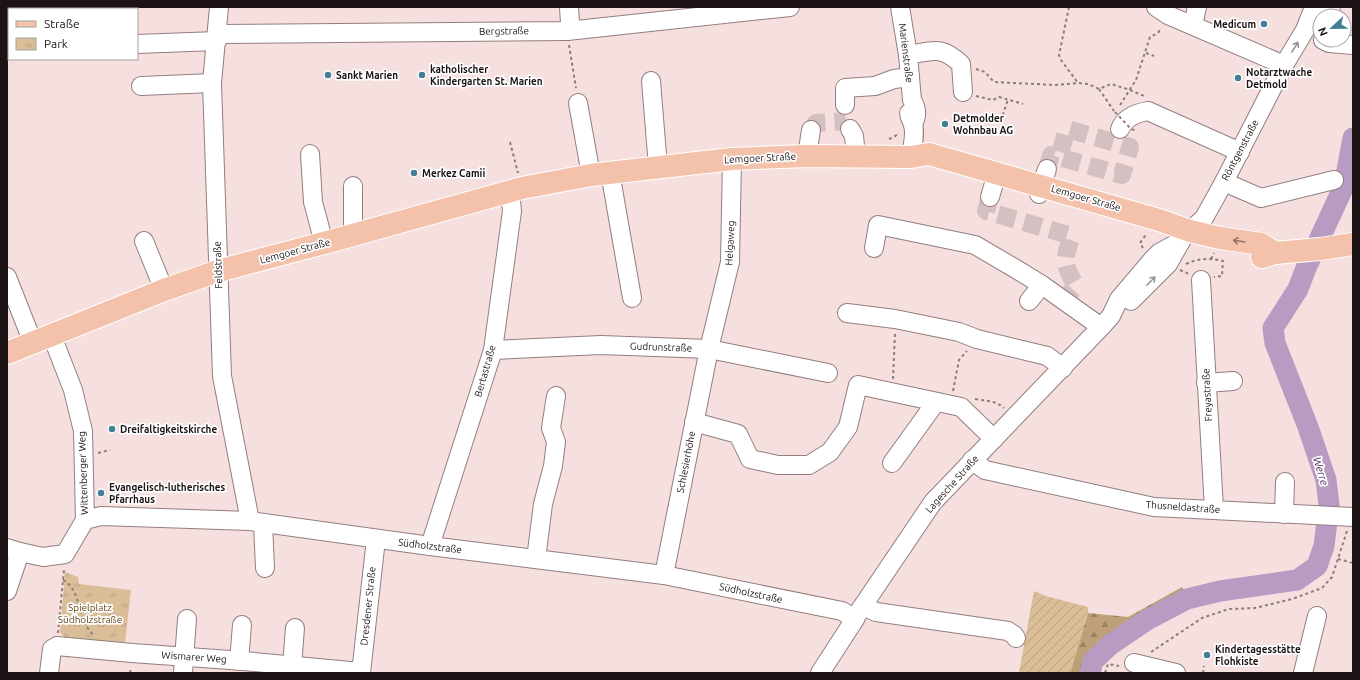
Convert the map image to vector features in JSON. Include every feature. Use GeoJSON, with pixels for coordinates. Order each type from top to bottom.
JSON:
{"type":"FeatureCollection","features":[{"type":"Feature","properties":{"kind":"main road","name":"Lemgoer Straße"},"geometry":{"type":"LineString","coordinates":[[7,353],[164,290],[218,271],[516,190],[600,173],[732,158],[807,156],[911,157],[934,167],[994,184],[1043,183],[1185,236],[1214,252],[1251,258],[1261,258],[1275,253],[1312,250],[1353,244]]}},
{"type":"Feature","properties":{"kind":"street","name":"Feldstraße"},"geometry":{"type":"LineString","coordinates":[[219,7],[212,83],[222,376],[256,522],[265,568]]}},
{"type":"Feature","properties":{"kind":"street"},"geometry":{"type":"LineString","coordinates":[[567,30],[570,23],[569,7]]}},
{"type":"Feature","properties":{"kind":"street","name":"Bergstraße"},"geometry":{"type":"LineString","coordinates":[[138,44],[217,38],[567,30],[645,15],[790,7]]}},
{"type":"Feature","properties":{"kind":"street","name":"Marienstraße"},"geometry":{"type":"LineString","coordinates":[[900,7],[908,55],[912,100],[915,105],[917,117],[913,124],[911,157]]}},
{"type":"Feature","properties":{"kind":"street"},"geometry":{"type":"LineString","coordinates":[[1193,25],[1197,7]]}},
{"type":"Feature","properties":{"kind":"street"},"geometry":{"type":"LineString","coordinates":[[1162,11],[1284,65]]}},
{"type":"Feature","properties":{"kind":"street","name":"Röntgenstraße"},"geometry":{"type":"LineString","coordinates":[[1185,236],[1204,218],[1240,152],[1284,65],[1312,43]]}},
{"type":"Feature","properties":{"kind":"street"},"geometry":{"type":"LineString","coordinates":[[908,55],[939,50],[952,55],[961,64],[963,92]]}},
{"type":"Feature","properties":{"kind":"street"},"geometry":{"type":"LineString","coordinates":[[845,105],[845,88],[875,86],[894,79],[910,77]]}},
{"type":"Feature","properties":{"kind":"street"},"geometry":{"type":"LineString","coordinates":[[651,81],[658,167]]}},
{"type":"Feature","properties":{"kind":"street"},"geometry":{"type":"LineString","coordinates":[[141,86],[212,83]]}},
{"type":"Feature","properties":{"kind":"street"},"geometry":{"type":"LineString","coordinates":[[578,103],[600,173],[632,298]]}},
{"type":"Feature","properties":{"kind":"street"},"geometry":{"type":"LineString","coordinates":[[1117,121],[1122,124],[1137,113],[1148,112],[1240,152]]}},
{"type":"Feature","properties":{"kind":"street"},"geometry":{"type":"LineString","coordinates":[[850,129],[854,136],[856,156]]}},
{"type":"Feature","properties":{"kind":"street"},"geometry":{"type":"LineString","coordinates":[[807,156],[811,130]]}},
{"type":"Feature","properties":{"kind":"street"},"geometry":{"type":"LineString","coordinates":[[310,154],[313,202],[324,243]]}},
{"type":"Feature","properties":{"kind":"street","name":"Helgaweg"},"geometry":{"type":"LineString","coordinates":[[709,349],[730,262],[732,158]]}},
{"type":"Feature","properties":{"kind":"street"},"geometry":{"type":"LineString","coordinates":[[1224,182],[1261,198],[1334,180]]}},
{"type":"Feature","properties":{"kind":"street"},"geometry":{"type":"LineString","coordinates":[[353,186],[353,235]]}},
{"type":"Feature","properties":{"kind":"street","name":"Bertastraße"},"geometry":{"type":"LineString","coordinates":[[430,546],[492,350],[516,190]]}},
{"type":"Feature","properties":{"kind":"street"},"geometry":{"type":"LineString","coordinates":[[874,248],[878,225],[975,246],[1106,322]]}},
{"type":"Feature","properties":{"kind":"street","name":"Lagesche Straße"},"geometry":{"type":"LineString","coordinates":[[820,673],[933,502],[1106,322],[1126,306],[1168,264],[1185,236]]}},
{"type":"Feature","properties":{"kind":"street"},"geometry":{"type":"LineString","coordinates":[[144,241],[164,290]]}},
{"type":"Feature","properties":{"kind":"street","name":"Wittenberger Weg"},"geometry":{"type":"LineString","coordinates":[[7,277],[73,390],[82,431],[85,520]]}},
{"type":"Feature","properties":{"kind":"street","name":"Freyastraße"},"geometry":{"type":"LineString","coordinates":[[1201,280],[1214,509]]}},
{"type":"Feature","properties":{"kind":"street"},"geometry":{"type":"LineString","coordinates":[[1029,301],[1042,285]]}},
{"type":"Feature","properties":{"kind":"street"},"geometry":{"type":"LineString","coordinates":[[847,313],[895,319],[959,332],[977,339],[1047,356],[1063,368]]}},
{"type":"Feature","properties":{"kind":"street","name":"Gudrunstraße"},"geometry":{"type":"LineString","coordinates":[[492,350],[601,345],[709,349],[828,373]]}},
{"type":"Feature","properties":{"kind":"street","name":"Schlesierhöhe"},"geometry":{"type":"LineString","coordinates":[[664,575],[709,349]]}},
{"type":"Feature","properties":{"kind":"street"},"geometry":{"type":"LineString","coordinates":[[1206,383],[1233,381]]}},
{"type":"Feature","properties":{"kind":"street"},"geometry":{"type":"LineString","coordinates":[[694,422],[738,434],[750,459],[778,465],[809,465],[830,452],[848,427],[858,385],[904,394],[944,399],[961,407],[994,439]]}},
{"type":"Feature","properties":{"kind":"street"},"geometry":{"type":"LineString","coordinates":[[536,559],[543,504],[553,466],[556,442],[552,428],[556,396]]}},
{"type":"Feature","properties":{"kind":"street"},"geometry":{"type":"LineString","coordinates":[[892,462],[944,399]]}},
{"type":"Feature","properties":{"kind":"street","name":"Thusneldastraße"},"geometry":{"type":"LineString","coordinates":[[972,460],[985,470],[1154,507],[1347,517]]}},
{"type":"Feature","properties":{"kind":"street"},"geometry":{"type":"LineString","coordinates":[[1284,514],[1285,482]]}},
{"type":"Feature","properties":{"kind":"street","name":"Südholzstraße"},"geometry":{"type":"LineString","coordinates":[[85,520],[101,516],[256,522],[376,539],[664,575],[842,611],[876,612],[1008,631],[1016,638]]}},
{"type":"Feature","properties":{"kind":"street"},"geometry":{"type":"LineString","coordinates":[[7,591],[13,550],[43,557],[65,554],[85,520]]}},
{"type":"Feature","properties":{"kind":"street","name":"Dresdener Straße"},"geometry":{"type":"LineString","coordinates":[[361,673],[376,539]]}},
{"type":"Feature","properties":{"kind":"street"},"geometry":{"type":"LineString","coordinates":[[1303,673],[1317,616]]}},
{"type":"Feature","properties":{"kind":"street"},"geometry":{"type":"LineString","coordinates":[[183,665],[187,619]]}},
{"type":"Feature","properties":{"kind":"street"},"geometry":{"type":"LineString","coordinates":[[242,625],[242,665]]}},
{"type":"Feature","properties":{"kind":"street"},"geometry":{"type":"LineString","coordinates":[[295,628],[297,668]]}},
{"type":"Feature","properties":{"kind":"street"},"geometry":{"type":"LineString","coordinates":[[49,673],[52,649],[56,646]]}},
{"type":"Feature","properties":{"kind":"street","name":"Wismarer Weg"},"geometry":{"type":"LineString","coordinates":[[56,646],[95,650],[183,665],[242,665],[361,673]]}},
{"type":"Feature","properties":{"kind":"street"},"geometry":{"type":"LineString","coordinates":[[1128,664],[1176,673]]}},
{"type":"Feature","properties":{"kind":"path"},"geometry":{"type":"LineString","coordinates":[[1069,7],[1059,55],[1078,83]]}},
{"type":"Feature","properties":{"kind":"path"},"geometry":{"type":"LineString","coordinates":[[1117,121],[1130,90],[1136,80],[1150,37],[1158,33],[1162,11]]}},
{"type":"Feature","properties":{"kind":"path"},"geometry":{"type":"LineString","coordinates":[[567,30],[578,103]]}},
{"type":"Feature","properties":{"kind":"path"},"geometry":{"type":"LineString","coordinates":[[1146,53],[1154,56]]}},
{"type":"Feature","properties":{"kind":"path"},"geometry":{"type":"LineString","coordinates":[[961,64],[985,72],[994,82],[1055,85],[1078,83],[1088,84],[1099,89],[1117,121],[1137,131]]}},
{"type":"Feature","properties":{"kind":"path"},"geometry":{"type":"LineString","coordinates":[[1099,89],[1111,84],[1144,96]]}},
{"type":"Feature","properties":{"kind":"path"},"geometry":{"type":"LineString","coordinates":[[963,92],[993,100],[999,97],[1023,104]]}},
{"type":"Feature","properties":{"kind":"path"},"geometry":{"type":"LineString","coordinates":[[1001,121],[1008,99]]}},
{"type":"Feature","properties":{"kind":"path"},"geometry":{"type":"LineString","coordinates":[[510,142],[516,190]]}},
{"type":"Feature","properties":{"kind":"path"},"geometry":{"type":"LineString","coordinates":[[1178,269],[1182,265],[1202,259],[1223,261],[1222,276],[1209,277],[1201,280]]}},
{"type":"Feature","properties":{"kind":"path"},"geometry":{"type":"LineString","coordinates":[[892,386],[895,319]]}},
{"type":"Feature","properties":{"kind":"path"},"geometry":{"type":"LineString","coordinates":[[944,399],[959,360],[977,339]]}},
{"type":"Feature","properties":{"kind":"path"},"geometry":{"type":"LineString","coordinates":[[981,400],[998,403]]}},
{"type":"Feature","properties":{"kind":"path"},"geometry":{"type":"LineString","coordinates":[[1105,673],[1108,664],[1128,664],[1202,618],[1228,609],[1255,608],[1292,600],[1322,588],[1332,577],[1347,533],[1347,517]]}},
{"type":"Feature","properties":{"kind":"path"},"geometry":{"type":"LineString","coordinates":[[1338,559],[1353,563]]}},
{"type":"Feature","properties":{"kind":"path"},"geometry":{"type":"LineString","coordinates":[[56,646],[64,571]]}},
{"type":"Feature","properties":{"kind":"path"},"geometry":{"type":"LineString","coordinates":[[63,580],[74,590],[83,620],[95,639],[95,650]]}},
{"type":"Feature","properties":{"kind":"path"},"geometry":{"type":"LineString","coordinates":[[1203,673],[1204,666]]}},
{"type":"Feature","properties":{"kind":"green space","name":"Spielplatz Südholzstraße"},"geometry":{"type":"Polygon","coordinates":[[[65,572],[78,577],[79,584],[131,590],[125,644],[65,638],[60,632],[65,572]]]}},
{"type":"Feature","properties":{"kind":"green space"},"geometry":{"type":"Polygon","coordinates":[[[1182,587],[1185,591],[1106,640],[1088,658],[1083,673],[1070,673],[1088,613],[1128,617],[1182,587]]]}},
{"type":"Feature","properties":{"kind":"green space"},"geometry":{"type":"Polygon","coordinates":[[[1034,591],[1046,596],[1088,607],[1088,613],[1070,673],[1019,673],[1034,591]]]}},
{"type":"Feature","properties":{"kind":"waterway","name":"Werre"},"geometry":{"type":"LineString","coordinates":[[1090,673],[1093,661],[1110,645],[1147,620],[1187,599],[1220,591],[1297,580],[1317,566],[1324,546],[1329,505],[1326,480],[1308,427],[1275,343],[1273,328],[1298,289],[1306,268],[1344,186],[1353,138]]}},
{"type":"Feature","properties":{"kind":"waterway"},"geometry":{"type":"LineString","coordinates":[[1344,186],[1353,186]]}},
{"type":"Feature","properties":{"kind":"tunnel"},"geometry":{"type":"LineString","coordinates":[[811,130],[816,123],[846,121]]}},
{"type":"Feature","properties":{"kind":"tunnel"},"geometry":{"type":"LineString","coordinates":[[1047,169],[1051,155],[1122,175],[1130,147],[1067,129],[1059,157]]}},
{"type":"Feature","properties":{"kind":"tunnel"},"geometry":{"type":"LineString","coordinates":[[990,197],[986,211],[1072,236],[1067,251],[1066,262],[1076,286],[1068,297]]}},
{"type":"Feature","properties":{"kind":"place","name":"Medicum"},"geometry":{"type":"Point","coordinates":[1264,24]}},
{"type":"Feature","properties":{"kind":"place","name":"Sankt Marien"},"geometry":{"type":"Point","coordinates":[328,75]}},
{"type":"Feature","properties":{"kind":"place","name":"katholischer Kindergarten St. Marien"},"geometry":{"type":"Point","coordinates":[422,75]}},
{"type":"Feature","properties":{"kind":"place","name":"Notarztwache Detmold"},"geometry":{"type":"Point","coordinates":[1238,78]}},
{"type":"Feature","properties":{"kind":"place","name":"Detmolder Wohnbau AG"},"geometry":{"type":"Point","coordinates":[945,124]}},
{"type":"Feature","properties":{"kind":"place","name":"Merkez Camii"},"geometry":{"type":"Point","coordinates":[414,173]}},
{"type":"Feature","properties":{"kind":"place","name":"Dreifaltigkeitskirche"},"geometry":{"type":"Point","coordinates":[112,429]}},
{"type":"Feature","properties":{"kind":"place","name":"Evangelisch-lutherisches Pfarrhaus"},"geometry":{"type":"Point","coordinates":[101,493]}},
{"type":"Feature","properties":{"kind":"place","name":"Kindertagesstätte Flohkiste"},"geometry":{"type":"Point","coordinates":[1207,655]}}]}
